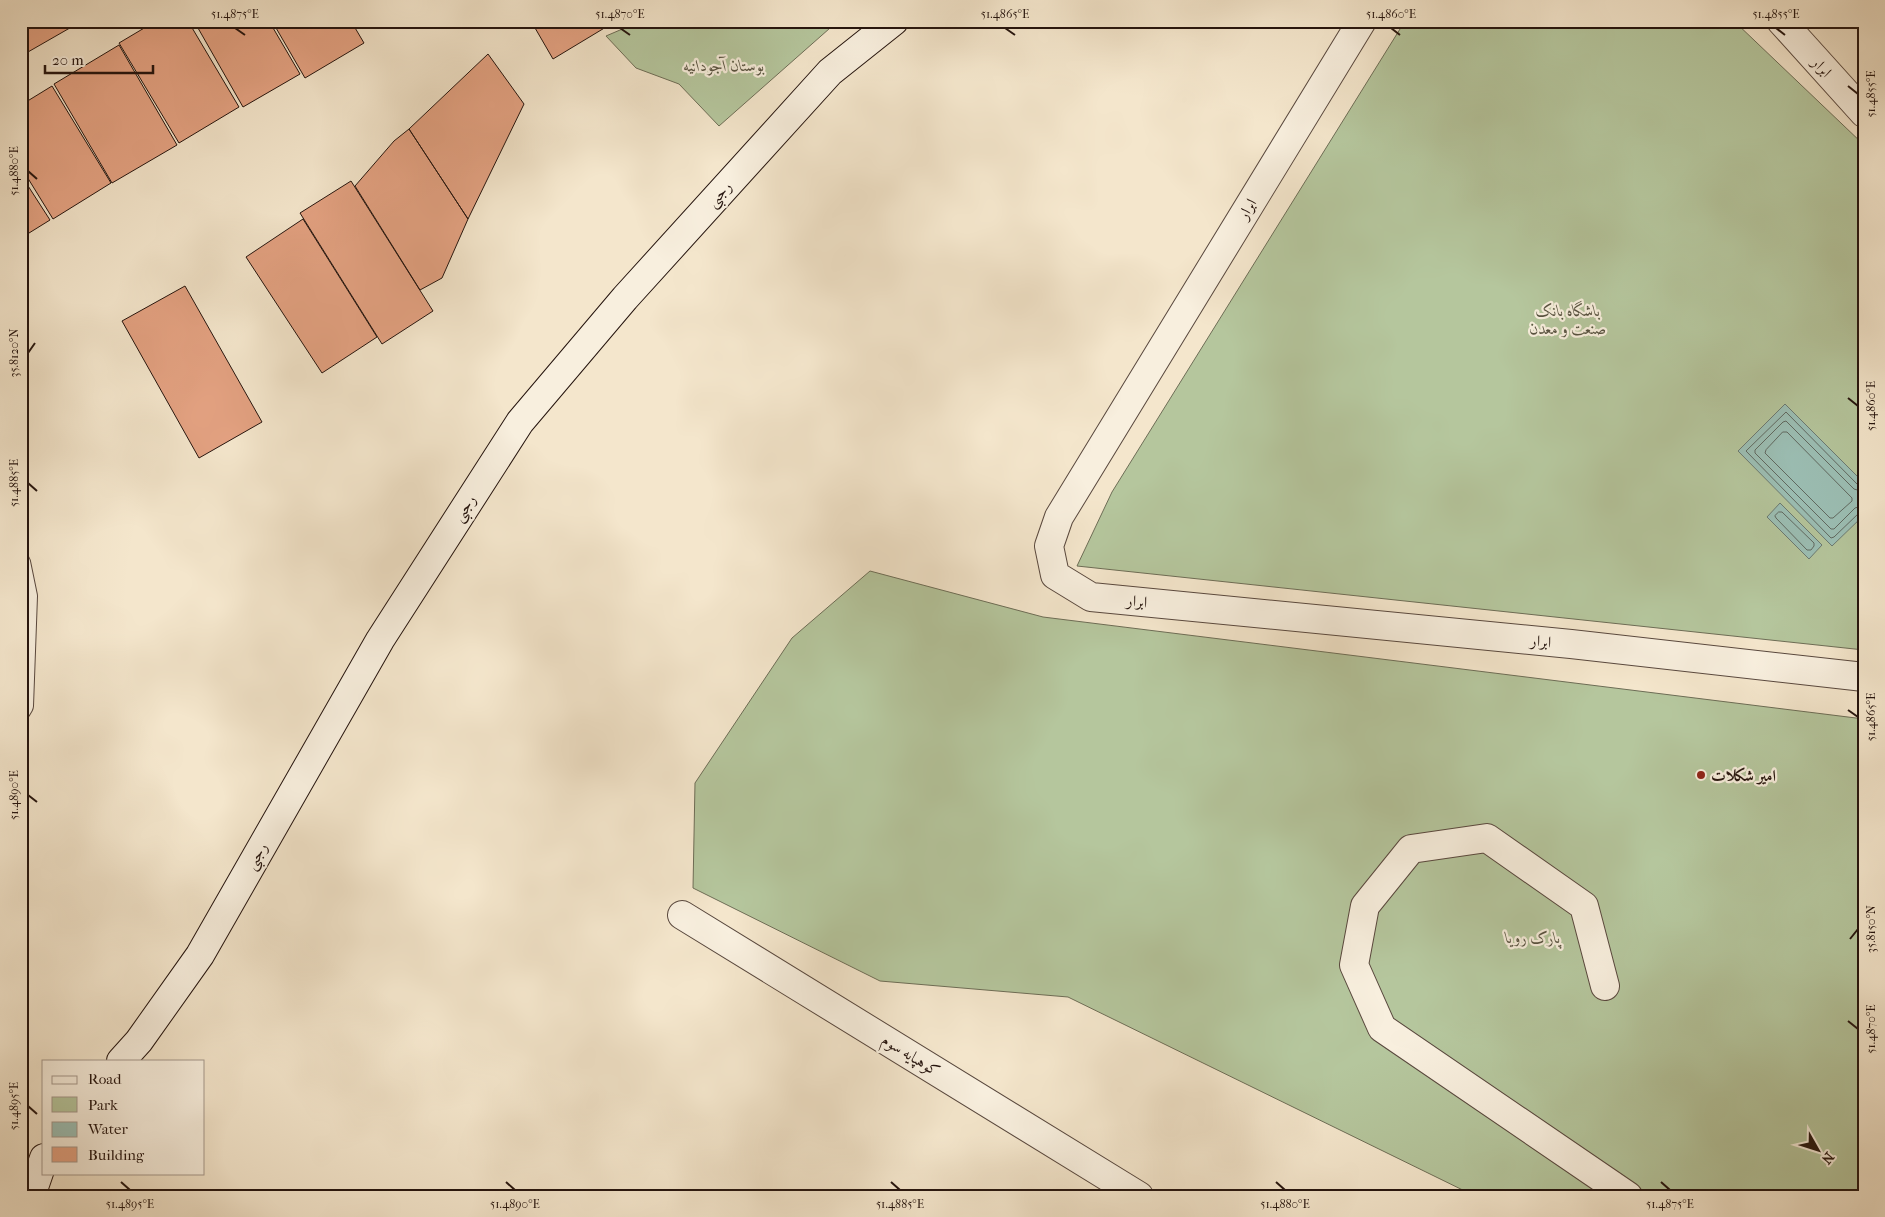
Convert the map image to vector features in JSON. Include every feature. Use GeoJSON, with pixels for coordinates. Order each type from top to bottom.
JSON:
{"type":"FeatureCollection","features":[{"type":"Feature","properties":{"kind":"street","name":"رجبی"},"geometry":{"type":"LineString","coordinates":[[122,1060],[139,1041],[200,955],[380,640],[520,422],[625,298],[830,72],[894,21]]}},
{"type":"Feature","properties":{"kind":"street","name":"ابرار"},"geometry":{"type":"LineString","coordinates":[[1362,21],[1059,517],[1049,546],[1055,575],[1091,597],[1571,644],[1864,676]]}},
{"type":"Feature","properties":{"kind":"street","name":"ابرار"},"geometry":{"type":"LineString","coordinates":[[1781,21],[1864,113]]}},
{"type":"Feature","properties":{"kind":"street"},"geometry":{"type":"LineString","coordinates":[[1605,986],[1584,906],[1487,838],[1410,849],[1365,906],[1354,964],[1382,1028],[1628,1196]]}},
{"type":"Feature","properties":{"kind":"street","name":"کوهپایه سوم"},"geometry":{"type":"LineString","coordinates":[[682,915],[1140,1196]]}},
{"type":"Feature","properties":{"kind":"street"},"geometry":{"type":"LineString","coordinates":[[21,1166],[42,1146]]}},
{"type":"Feature","properties":{"kind":"street"},"geometry":{"type":"LineString","coordinates":[[32,1196],[42,1164]]}},
{"type":"Feature","properties":{"kind":"lane"},"geometry":{"type":"LineString","coordinates":[[21,562],[28,596],[24,706],[21,711]]}},
{"type":"Feature","properties":{"kind":"green space","name":"بوستان آجودانیه"},"geometry":{"type":"Polygon","coordinates":[[[641,21],[838,21],[719,126],[679,84],[636,68],[606,36],[641,21]]]}},
{"type":"Feature","properties":{"kind":"green space","name":"باشگاه بانک صنعت و معدن"},"geometry":{"type":"Polygon","coordinates":[[[1405,21],[1734,21],[1864,145],[1864,650],[1077,566],[1112,492],[1405,21]]]}},
{"type":"Feature","properties":{"kind":"green space","name":"پارک رویا"},"geometry":{"type":"Polygon","coordinates":[[[870,571],[1043,617],[1864,719],[1864,1196],[1475,1196],[1068,997],[880,981],[693,888],[695,783],[792,638],[870,571]]]}},
{"type":"Feature","properties":{"kind":"water"},"geometry":{"type":"Polygon","coordinates":[[[1785,404],[1864,483],[1864,515],[1832,546],[1738,451],[1785,404]]]}},
{"type":"Feature","properties":{"kind":"water"},"geometry":{"type":"Polygon","coordinates":[[[1780,503],[1822,545],[1809,559],[1767,517],[1780,503]]]}},
{"type":"Feature","properties":{"kind":"building"},"geometry":{"type":"Polygon","coordinates":[[[21,21],[82,21],[21,56],[21,21]]]}},
{"type":"Feature","properties":{"kind":"building"},"geometry":{"type":"Polygon","coordinates":[[[156,21],[188,21],[239,107],[179,143],[119,43],[156,21]]]}},
{"type":"Feature","properties":{"kind":"building"},"geometry":{"type":"Polygon","coordinates":[[[194,21],[269,21],[300,74],[243,107],[194,21]]]}},
{"type":"Feature","properties":{"kind":"building"},"geometry":{"type":"Polygon","coordinates":[[[272,21],[351,21],[364,43],[305,78],[272,21]]]}},
{"type":"Feature","properties":{"kind":"building"},"geometry":{"type":"Polygon","coordinates":[[[531,21],[616,21],[553,59],[531,21]]]}},
{"type":"Feature","properties":{"kind":"building"},"geometry":{"type":"Polygon","coordinates":[[[119,45],[177,145],[112,183],[54,84],[119,45]]]}},
{"type":"Feature","properties":{"kind":"building"},"geometry":{"type":"Polygon","coordinates":[[[488,54],[524,104],[468,219],[409,129],[488,54]]]}},
{"type":"Feature","properties":{"kind":"building"},"geometry":{"type":"Polygon","coordinates":[[[52,86],[111,183],[53,219],[21,167],[21,105],[52,86]]]}},
{"type":"Feature","properties":{"kind":"building"},"geometry":{"type":"Polygon","coordinates":[[[409,129],[468,219],[442,278],[420,290],[355,186],[394,141],[409,129]]]}},
{"type":"Feature","properties":{"kind":"building"},"geometry":{"type":"Polygon","coordinates":[[[21,175],[50,220],[21,238],[21,175]]]}},
{"type":"Feature","properties":{"kind":"building"},"geometry":{"type":"Polygon","coordinates":[[[351,181],[433,311],[382,344],[300,213],[351,181]]]}},
{"type":"Feature","properties":{"kind":"building"},"geometry":{"type":"Polygon","coordinates":[[[303,219],[377,337],[322,373],[246,257],[303,219]]]}},
{"type":"Feature","properties":{"kind":"building"},"geometry":{"type":"Polygon","coordinates":[[[185,286],[262,422],[199,458],[122,321],[185,286]]]}},
{"type":"Feature","properties":{"kind":"place","name":"امیر شکلات"},"geometry":{"type":"Point","coordinates":[1701,775]}}]}
